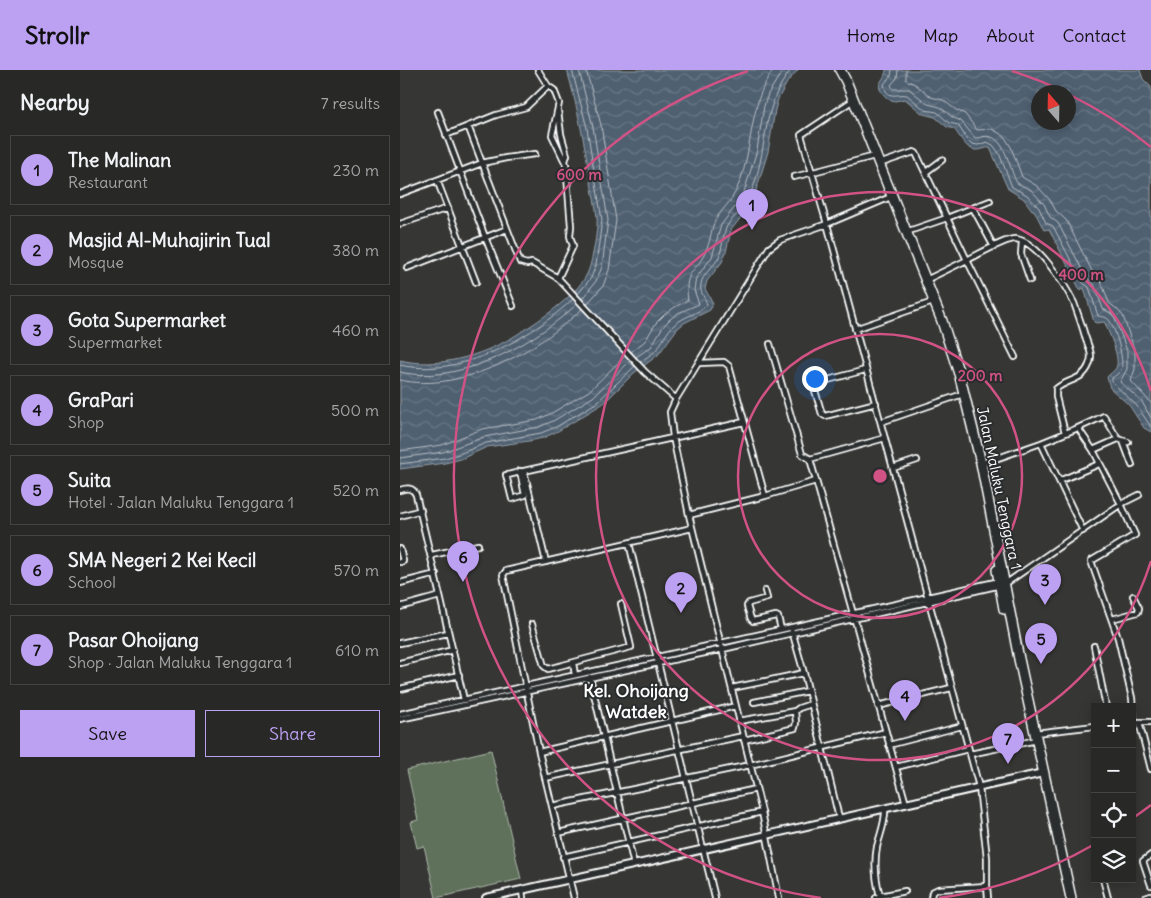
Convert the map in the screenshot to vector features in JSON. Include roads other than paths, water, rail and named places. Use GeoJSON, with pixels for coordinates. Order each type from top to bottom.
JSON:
{"type":"FeatureCollection","features":[{"type":"Feature","properties":{"kind":"highway","name":"Jalan Maluku Tenggara 1"},"geometry":{"type":"LineString","coordinates":[[840,70],[842,83],[871,158],[926,280],[960,377],[1033,737],[1071,898]]}},
{"type":"Feature","properties":{"kind":"highway","name":"Jalan Maluku Tenggara 1"},"geometry":{"type":"LineString","coordinates":[[840,70],[844,75],[879,164],[930,303],[946,349],[979,464]]}},
{"type":"Feature","properties":{"kind":"highway","name":"Jalan Maluku Tenggara 1"},"geometry":{"type":"LineString","coordinates":[[1041,773],[1066,898]]}},
{"type":"Feature","properties":{"kind":"street"},"geometry":{"type":"LineString","coordinates":[[538,70],[548,86],[554,90],[559,103],[552,135],[565,161],[568,187],[570,236],[573,246],[558,278]]}},
{"type":"Feature","properties":{"kind":"street"},"geometry":{"type":"LineString","coordinates":[[446,135],[496,115],[526,107],[548,86]]}},
{"type":"Feature","properties":{"kind":"street"},"geometry":{"type":"LineString","coordinates":[[850,103],[801,134],[813,172],[865,370],[894,468],[951,688],[979,787],[987,858],[988,898]]}},
{"type":"Feature","properties":{"kind":"street"},"geometry":{"type":"LineString","coordinates":[[558,108],[561,134],[567,155],[565,161]]}},
{"type":"Feature","properties":{"kind":"street"},"geometry":{"type":"LineString","coordinates":[[438,112],[513,306]]}},
{"type":"Feature","properties":{"kind":"street"},"geometry":{"type":"LineString","coordinates":[[468,126],[521,263],[532,263],[558,278],[645,372],[676,399]]}},
{"type":"Feature","properties":{"kind":"street"},"geometry":{"type":"LineString","coordinates":[[879,164],[915,153],[926,172],[1015,357]]}},
{"type":"Feature","properties":{"kind":"street"},"geometry":{"type":"LineString","coordinates":[[400,194],[482,163],[535,154]]}},
{"type":"Feature","properties":{"kind":"street"},"geometry":{"type":"LineString","coordinates":[[794,178],[871,158]]}},
{"type":"Feature","properties":{"kind":"street"},"geometry":{"type":"LineString","coordinates":[[926,172],[942,160]]}},
{"type":"Feature","properties":{"kind":"street"},"geometry":{"type":"LineString","coordinates":[[437,180],[476,282]]}},
{"type":"Feature","properties":{"kind":"street"},"geometry":{"type":"LineString","coordinates":[[779,898],[762,812],[689,515],[673,437],[670,412],[676,399],[772,245],[780,240],[827,224],[890,197]]}},
{"type":"Feature","properties":{"kind":"street"},"geometry":{"type":"LineString","coordinates":[[906,232],[990,201]]}},
{"type":"Feature","properties":{"kind":"street"},"geometry":{"type":"LineString","coordinates":[[400,224],[448,208]]}},
{"type":"Feature","properties":{"kind":"street"},"geometry":{"type":"LineString","coordinates":[[973,208],[994,247]]}},
{"type":"Feature","properties":{"kind":"street"},"geometry":{"type":"LineString","coordinates":[[407,268],[507,229]]}},
{"type":"Feature","properties":{"kind":"street"},"geometry":{"type":"LineString","coordinates":[[926,280],[1011,239],[1022,241],[1033,247],[1043,257],[1072,300],[1092,357],[1089,366],[1082,376],[1056,389],[1064,433]]}},
{"type":"Feature","properties":{"kind":"street"},"geometry":{"type":"LineString","coordinates":[[1022,241],[1021,254],[1030,280]]}},
{"type":"Feature","properties":{"kind":"street"},"geometry":{"type":"LineString","coordinates":[[855,329],[930,303]]}},
{"type":"Feature","properties":{"kind":"street"},"geometry":{"type":"LineString","coordinates":[[770,344],[802,454],[810,460],[906,804]]}},
{"type":"Feature","properties":{"kind":"street"},"geometry":{"type":"LineString","coordinates":[[699,364],[724,362],[728,364],[765,496]]}},
{"type":"Feature","properties":{"kind":"street"},"geometry":{"type":"LineString","coordinates":[[865,370],[813,384],[822,414],[825,416],[876,402]]}},
{"type":"Feature","properties":{"kind":"street"},"geometry":{"type":"LineString","coordinates":[[881,422],[960,395]]}},
{"type":"Feature","properties":{"kind":"street"},"geometry":{"type":"LineString","coordinates":[[979,464],[1041,443],[1105,416],[1123,440],[1132,465]]}},
{"type":"Feature","properties":{"kind":"street"},"geometry":{"type":"LineString","coordinates":[[522,471],[525,495],[512,499],[506,475],[522,471],[673,437],[744,422]]}},
{"type":"Feature","properties":{"kind":"street"},"geometry":{"type":"LineString","coordinates":[[1078,428],[1121,504],[1135,535],[1091,561],[1112,619],[1132,703]]}},
{"type":"Feature","properties":{"kind":"street"},"geometry":{"type":"LineString","coordinates":[[810,460],[885,438]]}},
{"type":"Feature","properties":{"kind":"street"},"geometry":{"type":"LineString","coordinates":[[1092,450],[1123,440]]}},
{"type":"Feature","properties":{"kind":"street"},"geometry":{"type":"LineString","coordinates":[[1041,443],[1082,531]]}},
{"type":"Feature","properties":{"kind":"street"},"geometry":{"type":"LineString","coordinates":[[894,468],[917,460]]}},
{"type":"Feature","properties":{"kind":"street"},"geometry":{"type":"LineString","coordinates":[[1059,481],[1099,464]]}},
{"type":"Feature","properties":{"kind":"street"},"geometry":{"type":"LineString","coordinates":[[522,471],[546,562]]}},
{"type":"Feature","properties":{"kind":"street"},"geometry":{"type":"LineString","coordinates":[[689,515],[816,481]]}},
{"type":"Feature","properties":{"kind":"street"},"geometry":{"type":"LineString","coordinates":[[400,490],[409,488],[414,490],[421,510],[465,702]]}},
{"type":"Feature","properties":{"kind":"street"},"geometry":{"type":"LineString","coordinates":[[526,689],[575,676],[589,675],[657,656],[790,626],[1003,583],[1121,504],[1139,495]]}},
{"type":"Feature","properties":{"kind":"street"},"geometry":{"type":"LineString","coordinates":[[400,516],[421,510]]}},
{"type":"Feature","properties":{"kind":"street"},"geometry":{"type":"LineString","coordinates":[[574,898],[539,752],[503,575],[506,571],[692,528]]}},
{"type":"Feature","properties":{"kind":"street"},"geometry":{"type":"LineString","coordinates":[[629,543],[715,898]]}},
{"type":"Feature","properties":{"kind":"street"},"geometry":{"type":"LineString","coordinates":[[432,555],[478,546]]}},
{"type":"Feature","properties":{"kind":"street"},"geometry":{"type":"LineString","coordinates":[[400,550],[404,561],[400,562]]}},
{"type":"Feature","properties":{"kind":"street"},"geometry":{"type":"LineString","coordinates":[[400,584],[436,574]]}},
{"type":"Feature","properties":{"kind":"street"},"geometry":{"type":"LineString","coordinates":[[765,590],[766,598],[749,603],[747,606],[751,619],[753,621],[776,616],[778,617],[781,629]]}},
{"type":"Feature","properties":{"kind":"street"},"geometry":{"type":"LineString","coordinates":[[400,607],[440,596]]}},
{"type":"Feature","properties":{"kind":"street"},"geometry":{"type":"LineString","coordinates":[[1112,619],[1138,612],[1133,596]]}},
{"type":"Feature","properties":{"kind":"street"},"geometry":{"type":"LineString","coordinates":[[400,714],[723,649],[855,619],[929,599]]}},
{"type":"Feature","properties":{"kind":"street"},"geometry":{"type":"LineString","coordinates":[[532,624],[546,668],[573,662],[631,647],[621,604]]}},
{"type":"Feature","properties":{"kind":"street"},"geometry":{"type":"LineString","coordinates":[[790,626],[812,704],[838,818]]}},
{"type":"Feature","properties":{"kind":"street"},"geometry":{"type":"LineString","coordinates":[[400,643],[448,633]]}},
{"type":"Feature","properties":{"kind":"street"},"geometry":{"type":"LineString","coordinates":[[1094,646],[1105,703]]}},
{"type":"Feature","properties":{"kind":"street"},"geometry":{"type":"LineString","coordinates":[[400,663],[453,650]]}},
{"type":"Feature","properties":{"kind":"street"},"geometry":{"type":"LineString","coordinates":[[573,662],[575,676]]}},
{"type":"Feature","properties":{"kind":"street"},"geometry":{"type":"LineString","coordinates":[[732,688],[804,673]]}},
{"type":"Feature","properties":{"kind":"street"},"geometry":{"type":"LineString","coordinates":[[400,689],[459,675]]}},
{"type":"Feature","properties":{"kind":"street"},"geometry":{"type":"LineString","coordinates":[[589,675],[634,865]]}},
{"type":"Feature","properties":{"kind":"street"},"geometry":{"type":"LineString","coordinates":[[878,706],[951,688]]}},
{"type":"Feature","properties":{"kind":"street"},"geometry":{"type":"LineString","coordinates":[[754,702],[808,691]]}},
{"type":"Feature","properties":{"kind":"street"},"geometry":{"type":"LineString","coordinates":[[400,719],[465,702]]}},
{"type":"Feature","properties":{"kind":"street"},"geometry":{"type":"LineString","coordinates":[[739,721],[795,711],[812,704]]}},
{"type":"Feature","properties":{"kind":"street"},"geometry":{"type":"LineString","coordinates":[[539,752],[736,706]]}},
{"type":"Feature","properties":{"kind":"street"},"geometry":{"type":"LineString","coordinates":[[545,778],[795,728],[795,711]]}},
{"type":"Feature","properties":{"kind":"street"},"geometry":{"type":"LineString","coordinates":[[1136,722],[1151,722]]}},
{"type":"Feature","properties":{"kind":"street"},"geometry":{"type":"LineString","coordinates":[[1136,725],[1151,769]]}},
{"type":"Feature","properties":{"kind":"street"},"geometry":{"type":"LineString","coordinates":[[889,744],[962,726]]}},
{"type":"Feature","properties":{"kind":"street"},"geometry":{"type":"LineString","coordinates":[[896,767],[1033,737],[1091,727]]}},
{"type":"Feature","properties":{"kind":"street"},"geometry":{"type":"LineString","coordinates":[[552,806],[750,765],[886,732]]}},
{"type":"Feature","properties":{"kind":"street"},"geometry":{"type":"LineString","coordinates":[[489,898],[1041,773]]}},
{"type":"Feature","properties":{"kind":"street"},"geometry":{"type":"LineString","coordinates":[[558,833],[756,789]]}},
{"type":"Feature","properties":{"kind":"street"},"geometry":{"type":"LineString","coordinates":[[885,808],[884,824],[876,854],[878,897],[906,891]]}},
{"type":"Feature","properties":{"kind":"street"},"geometry":{"type":"LineString","coordinates":[[564,857],[762,812]]}},
{"type":"Feature","properties":{"kind":"street"},"geometry":{"type":"LineString","coordinates":[[1151,855],[1143,862],[1151,885]]}},
{"type":"Feature","properties":{"kind":"street"},"geometry":{"type":"LineString","coordinates":[[1104,883],[1108,898]]}},
{"type":"Feature","properties":{"kind":"street"},"geometry":{"type":"LineString","coordinates":[[931,898],[932,892],[938,889],[987,886]]}},
{"type":"Feature","properties":{"kind":"street"},"geometry":{"type":"LineString","coordinates":[[522,890],[523,898]]}},
{"type":"Feature","properties":{"kind":"street"},"geometry":{"type":"LineString","coordinates":[[1145,898],[1151,896]]}},
{"type":"Feature","properties":{"kind":"water"},"geometry":{"type":"Polygon","coordinates":[[[567,70],[798,70],[788,81],[778,99],[768,152],[754,197],[747,210],[731,230],[722,262],[707,281],[705,289],[713,303],[710,310],[684,323],[677,329],[658,355],[634,373],[604,403],[558,431],[543,438],[487,447],[461,459],[445,463],[400,469],[400,360],[429,363],[444,362],[487,350],[522,332],[554,309],[574,292],[587,274],[594,247],[597,218],[583,137],[567,70]]]}},
{"type":"Feature","properties":{"kind":"water"},"geometry":{"type":"Polygon","coordinates":[[[886,70],[1140,70],[1143,79],[1151,87],[1151,432],[1144,428],[1129,405],[1110,388],[1107,377],[1116,368],[1117,359],[1105,323],[1094,322],[1084,288],[1080,290],[1049,229],[1044,230],[1034,210],[1024,199],[1008,189],[990,148],[974,150],[970,148],[954,129],[947,127],[935,117],[923,114],[905,99],[895,101],[888,99],[880,90],[880,84],[886,70]]]}},
{"type":"Feature","properties":{"kind":"place","name":"The Malinan"},"geometry":{"type":"Point","coordinates":[752,230]}},
{"type":"Feature","properties":{"kind":"place","name":"SMA Negeri 2 Kei Kecil"},"geometry":{"type":"Point","coordinates":[463,582]}},
{"type":"Feature","properties":{"kind":"place","name":"Gota Supermarket"},"geometry":{"type":"Point","coordinates":[1045,605]}},
{"type":"Feature","properties":{"kind":"place","name":"Masjid Al-Muhajirin Tual"},"geometry":{"type":"Point","coordinates":[681,613]}},
{"type":"Feature","properties":{"kind":"place","name":"Suita"},"geometry":{"type":"Point","coordinates":[1041,664]}},
{"type":"Feature","properties":{"kind":"place","name":"GraPari"},"geometry":{"type":"Point","coordinates":[905,721]}},
{"type":"Feature","properties":{"kind":"place","name":"Pasar Ohoijang"},"geometry":{"type":"Point","coordinates":[1008,764]}},
{"type":"Feature","properties":{"kind":"district","name":"Kel. Ohoijang Watdek"},"geometry":{"type":"Point","coordinates":[636,701]}}]}
